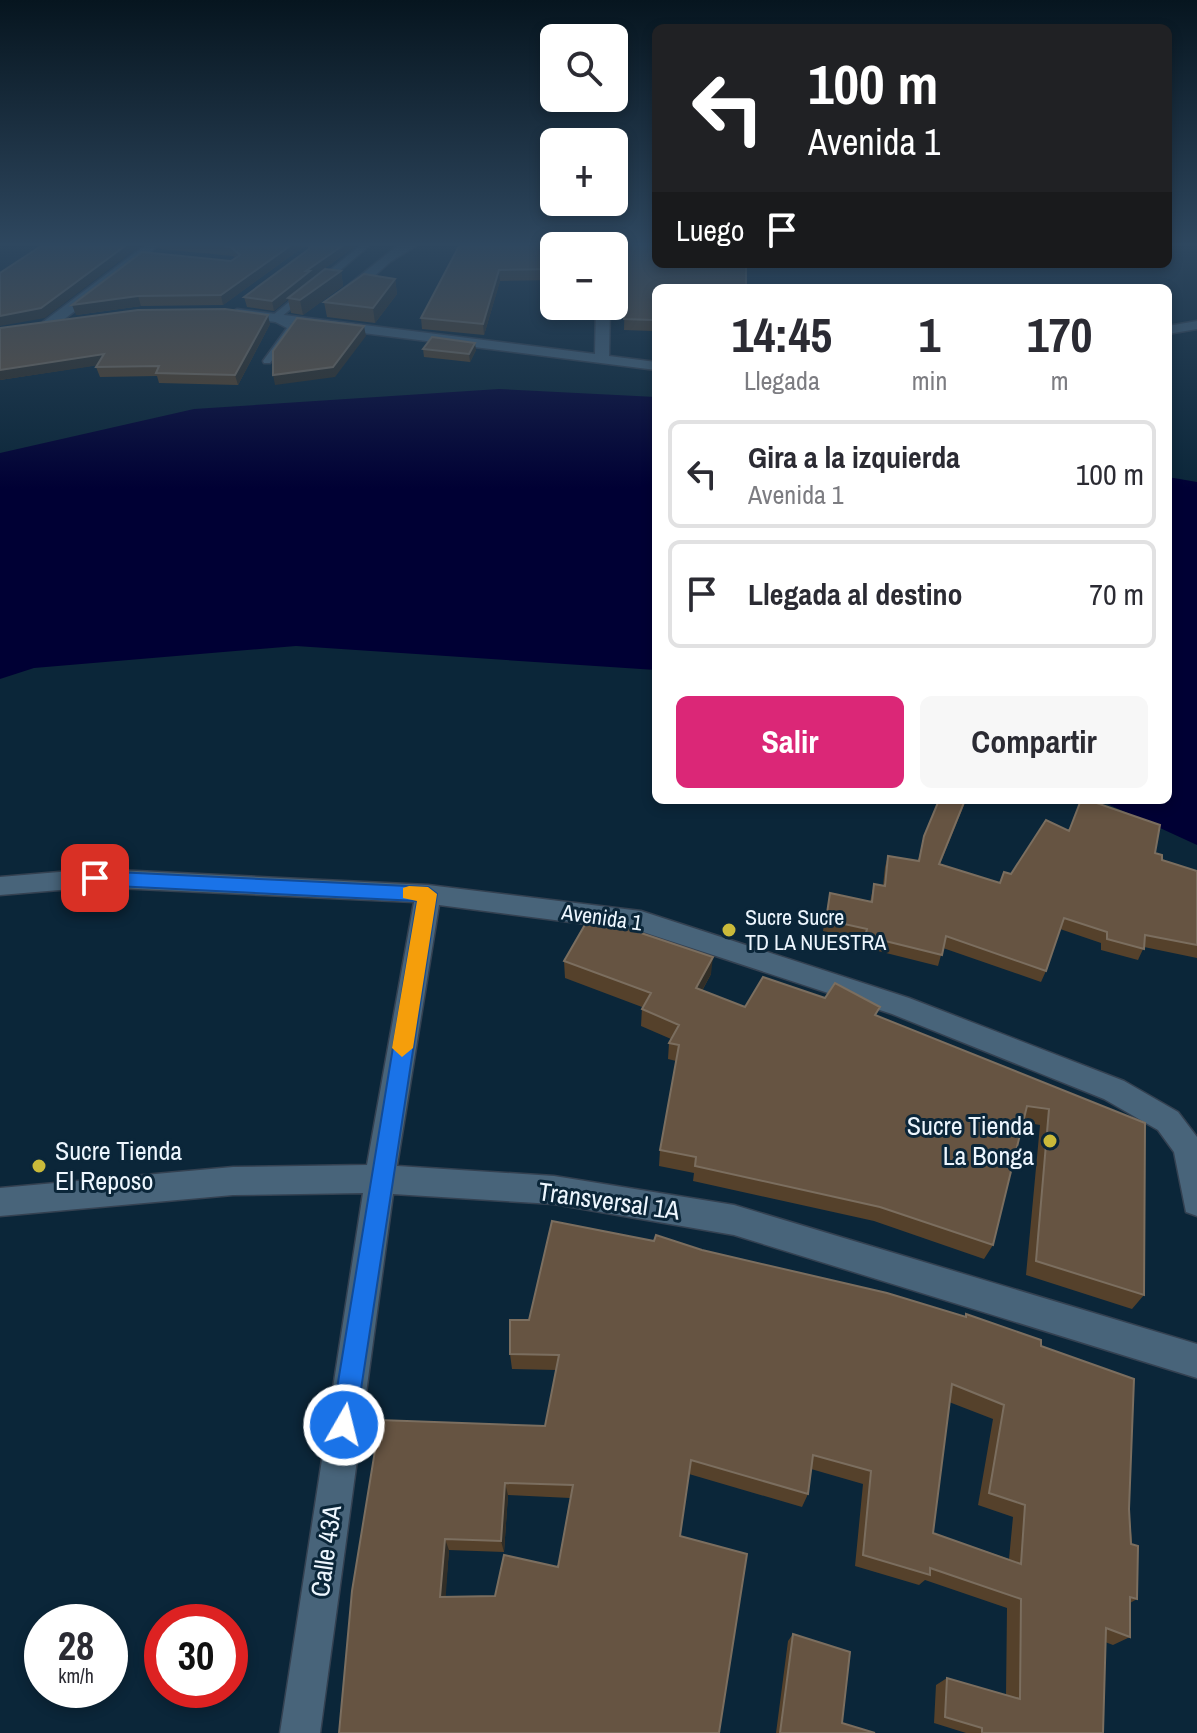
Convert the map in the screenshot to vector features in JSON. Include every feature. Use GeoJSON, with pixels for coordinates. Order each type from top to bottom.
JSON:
{"type":"FeatureCollection","features":[{"type":"Feature","properties":{"kind":"street"},"geometry":{"type":"LineString","coordinates":[[352,327],[652,366]]}},
{"type":"Feature","properties":{"kind":"street"},"geometry":{"type":"LineString","coordinates":[[602,360],[603,327]]}},
{"type":"Feature","properties":{"kind":"street","name":"Avenida 1"},"geometry":{"type":"LineString","coordinates":[[0,886],[95,878],[428,894],[641,921],[928,1016],[1100,1084],[1168,1121],[1188,1148],[1197,1202]]}},
{"type":"Feature","properties":{"kind":"street","name":"Calle 43A"},"geometry":{"type":"LineString","coordinates":[[300,1733],[380,1179],[428,894]]}},
{"type":"Feature","properties":{"kind":"street","name":"Transversal 1A"},"geometry":{"type":"LineString","coordinates":[[0,1202],[233,1181],[380,1179],[554,1190],[734,1220],[1197,1361]]}},
{"type":"Feature","properties":{"kind":"lane"},"geometry":{"type":"LineString","coordinates":[[267,361],[292,327]]}},
{"type":"Feature","properties":{"kind":"shaded area"},"geometry":{"type":"Polygon","coordinates":[[[499,389],[652,397],[652,670],[296,646],[34,668],[0,679],[0,453],[194,409],[499,389]]]}},
{"type":"Feature","properties":{"kind":"shaded area"},"geometry":{"type":"Polygon","coordinates":[[[1172,478],[1197,482],[1197,845],[1108,804],[1172,804],[1172,478]]]}},
{"type":"Feature","properties":{"kind":"building"},"geometry":{"type":"Polygon","coordinates":[[[261,327],[235,375],[156,373],[159,366],[96,367],[104,354],[0,370],[0,328],[261,327]]]}},
{"type":"Feature","properties":{"kind":"building"},"geometry":{"type":"Polygon","coordinates":[[[291,327],[363,327],[333,367],[273,375],[273,351],[291,327]]]}},
{"type":"Feature","properties":{"kind":"building"},"geometry":{"type":"Polygon","coordinates":[[[432,337],[475,343],[469,354],[423,349],[432,337]]]}},
{"type":"Feature","properties":{"kind":"building"},"geometry":{"type":"Polygon","coordinates":[[[937,804],[963,804],[939,864],[1000,883],[1004,872],[1011,874],[1046,820],[1069,831],[1079,804],[1100,804],[1160,825],[1155,853],[1162,855],[1162,860],[1197,871],[1197,945],[1145,935],[1144,949],[1107,939],[1107,932],[1064,918],[1046,971],[946,936],[942,955],[865,936],[867,929],[826,920],[830,893],[872,902],[874,884],[885,886],[888,856],[919,861],[924,836],[937,804]]]}},
{"type":"Feature","properties":{"kind":"building"},"geometry":{"type":"Polygon","coordinates":[[[590,916],[713,957],[696,988],[745,1007],[763,977],[825,998],[835,983],[880,1007],[875,1015],[1145,1123],[1144,1295],[1036,1261],[1049,1109],[1027,1106],[993,1245],[880,1207],[695,1166],[696,1157],[660,1150],[679,1045],[669,1043],[679,1025],[642,1009],[651,993],[564,961],[590,916]]]}},
{"type":"Feature","properties":{"kind":"building"},"geometry":{"type":"Polygon","coordinates":[[[552,1221],[654,1241],[656,1235],[702,1250],[887,1293],[966,1317],[966,1314],[1041,1340],[1041,1346],[1134,1379],[1129,1509],[1131,1544],[1138,1546],[1137,1599],[1130,1597],[1130,1637],[1106,1628],[1103,1733],[982,1733],[982,1728],[945,1717],[947,1678],[1020,1699],[1021,1599],[930,1568],[930,1575],[863,1555],[871,1471],[813,1455],[808,1494],[691,1460],[680,1536],[747,1554],[719,1733],[339,1733],[352,1591],[380,1420],[545,1426],[559,1355],[510,1354],[510,1320],[529,1320],[552,1221]],[[952,1384],[933,1533],[1021,1564],[1025,1505],[989,1493],[1004,1405],[952,1384]],[[505,1483],[501,1541],[445,1539],[440,1597],[495,1596],[504,1555],[558,1567],[573,1485],[505,1483]]]}},
{"type":"Feature","properties":{"kind":"building"},"geometry":{"type":"Polygon","coordinates":[[[793,1634],[850,1652],[842,1723],[875,1733],[780,1733],[793,1634]]]}},
{"type":"Feature","properties":{"kind":"slow traffic"},"geometry":{"type":"LineString","coordinates":[[402,1048],[428,894],[409,893]]}},
{"type":"Feature","properties":{"kind":"place","name":"Sucre Sucre TD LA NUESTRA"},"geometry":{"type":"Point","coordinates":[729,930]}},
{"type":"Feature","properties":{"kind":"place","name":"Sucre Tienda La Bonga"},"geometry":{"type":"Point","coordinates":[1050,1141]}},
{"type":"Feature","properties":{"kind":"place","name":"Sucre Tienda El Reposo"},"geometry":{"type":"Point","coordinates":[39,1166]}},
{"type":"Feature","properties":{"kind":"route"},"geometry":{"type":"LineString","coordinates":[[95,878],[428,894],[380,1179],[344,1425]]}}]}
